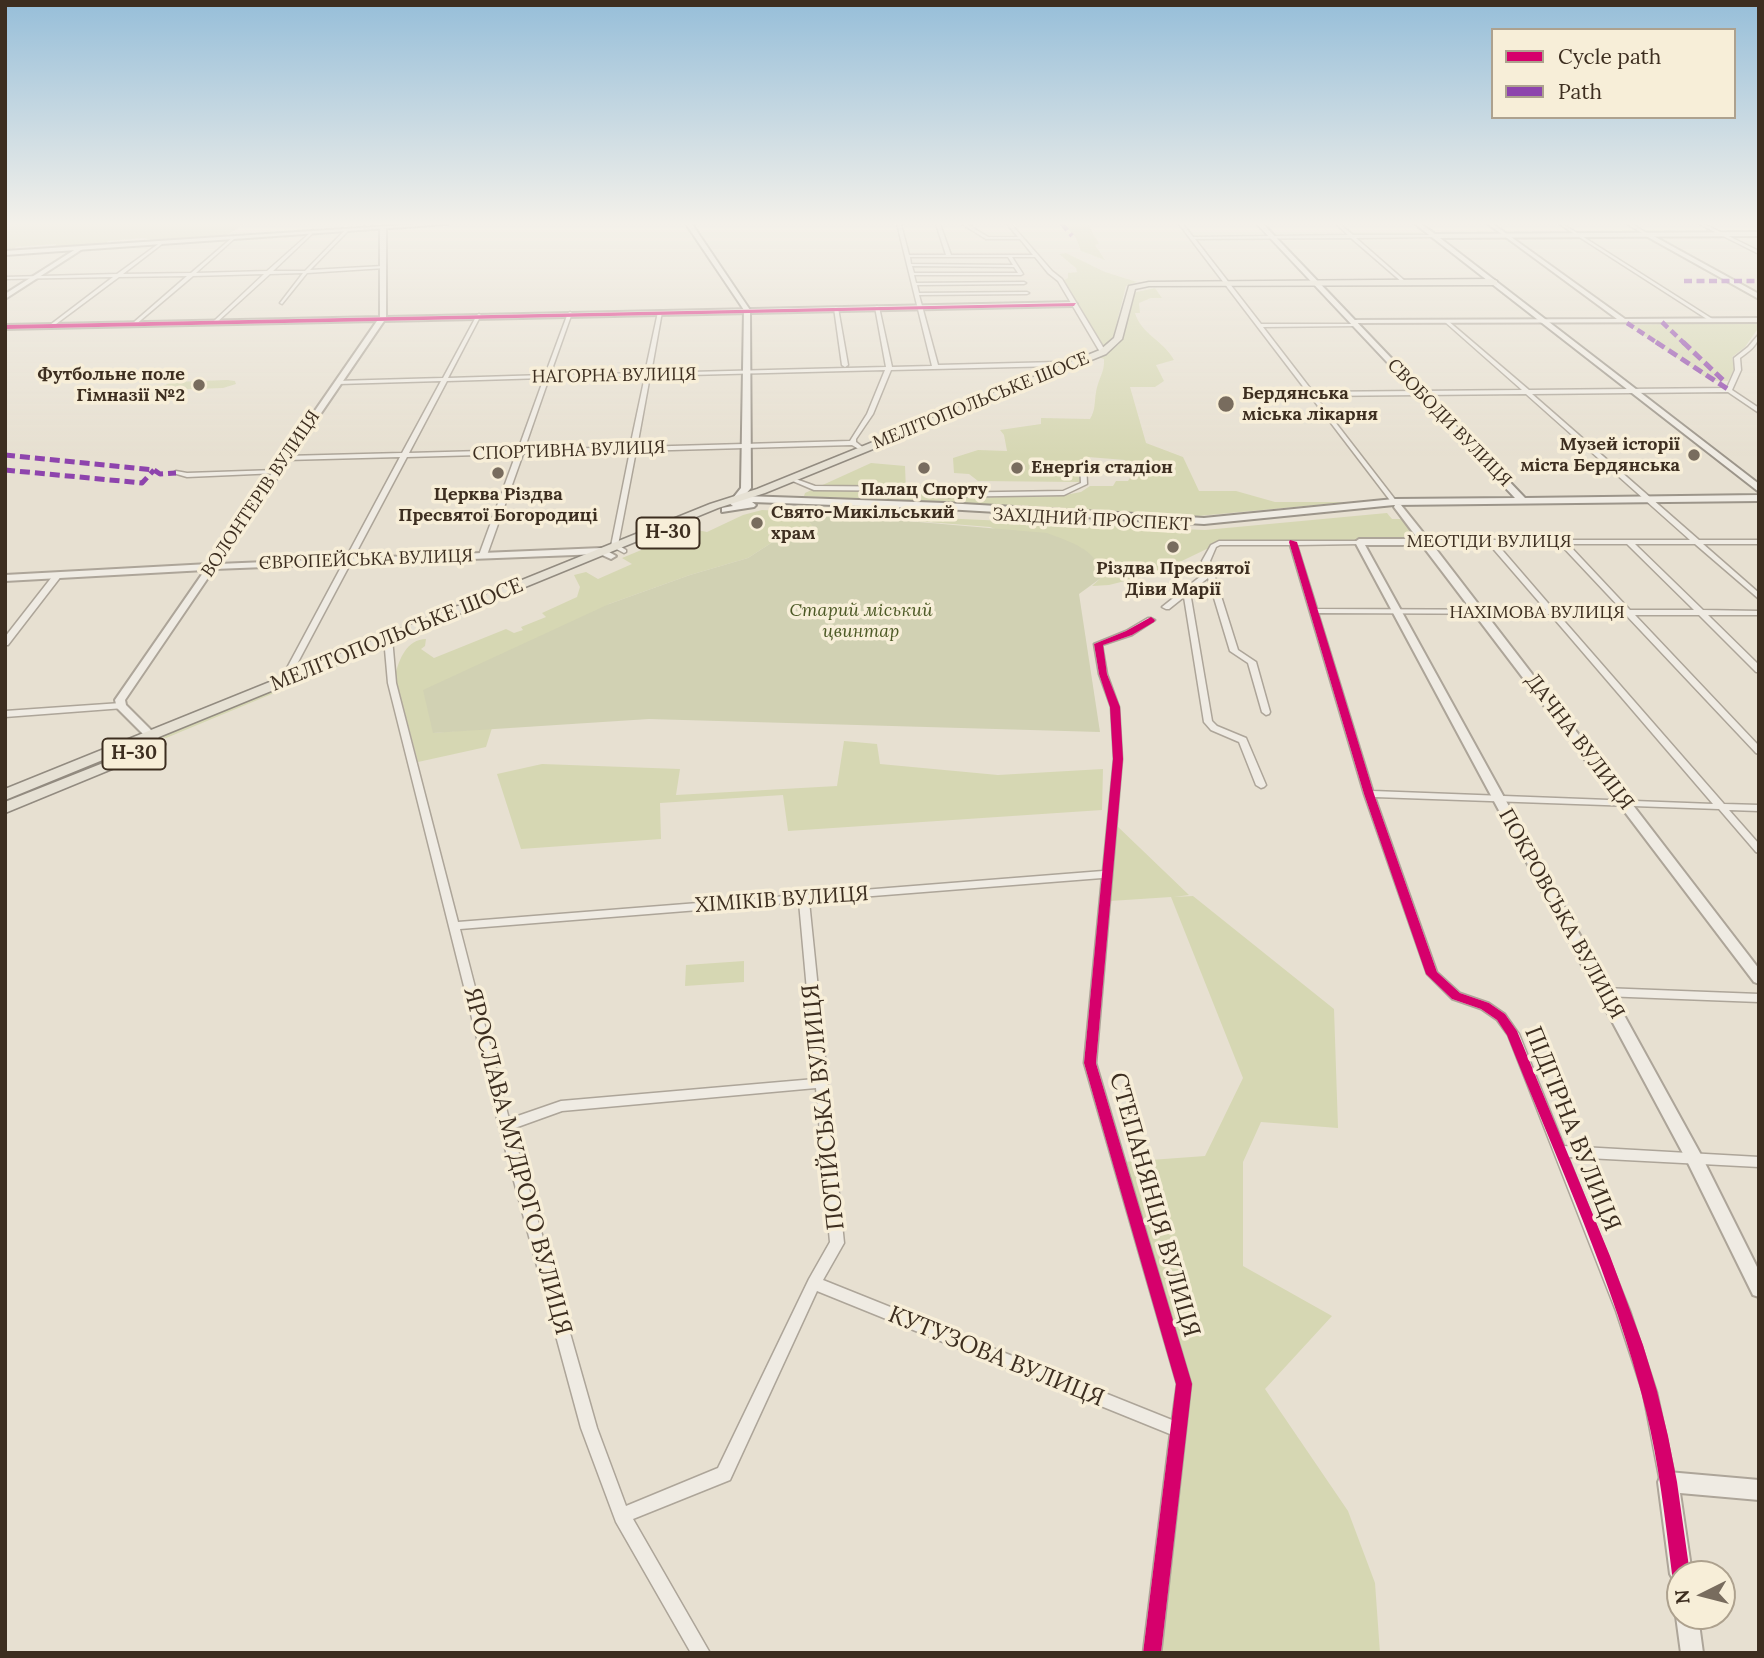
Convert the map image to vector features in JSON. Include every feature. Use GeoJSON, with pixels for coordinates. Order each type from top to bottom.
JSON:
{"type":"FeatureCollection","features":[{"type":"Feature","properties":{"kind":"main road"},"geometry":{"type":"LineString","coordinates":[[741,301],[747,310],[747,446],[752,495]]}},
{"type":"Feature","properties":{"kind":"main road","name":"МЕЛІТОПОЛЬСЬКЕ ШОСЕ"},"geometry":{"type":"LineString","coordinates":[[5,795],[155,740],[791,479],[858,446],[1103,352],[1118,339],[1128,301]]}},
{"type":"Feature","properties":{"kind":"main road","name":"СВОБОДИ ВУЛИЦЯ"},"geometry":{"type":"LineString","coordinates":[[1334,301],[1522,500]]}},
{"type":"Feature","properties":{"kind":"main road"},"geometry":{"type":"LineString","coordinates":[[1518,301],[1759,489]]}},
{"type":"Feature","properties":{"kind":"main road","name":"ЗАХІДНИЙ ПРОСПЕКТ"},"geometry":{"type":"LineString","coordinates":[[752,495],[1204,521],[1458,500],[1759,498]]}},
{"type":"Feature","properties":{"kind":"main road","name":"ЗАХІДНИЙ ПРОСПЕКТ"},"geometry":{"type":"LineString","coordinates":[[719,508],[764,504],[1206,526],[1396,505]]}},
{"type":"Feature","properties":{"kind":"main road","name":"МЕЛІТОПОЛЬСЬКЕ ШОСЕ"},"geometry":{"type":"LineString","coordinates":[[5,808],[284,681],[388,643],[570,558],[613,551]]}},
{"type":"Feature","properties":{"kind":"street"},"geometry":{"type":"LineString","coordinates":[[52,326],[85,301]]}},
{"type":"Feature","properties":{"kind":"street"},"geometry":{"type":"LineString","coordinates":[[135,324],[162,301]]}},
{"type":"Feature","properties":{"kind":"street"},"geometry":{"type":"LineString","coordinates":[[216,322],[237,301]]}},
{"type":"Feature","properties":{"kind":"street"},"geometry":{"type":"LineString","coordinates":[[383,301],[383,317]]}},
{"type":"Feature","properties":{"kind":"street"},"geometry":{"type":"LineString","coordinates":[[918,301],[935,366]]}},
{"type":"Feature","properties":{"kind":"street"},"geometry":{"type":"LineString","coordinates":[[1072,301],[1103,352]]}},
{"type":"Feature","properties":{"kind":"street"},"geometry":{"type":"LineString","coordinates":[[1240,301],[1396,505]]}},
{"type":"Feature","properties":{"kind":"street"},"geometry":{"type":"LineString","coordinates":[[1599,301],[1625,321]]}},
{"type":"Feature","properties":{"kind":"street"},"geometry":{"type":"LineString","coordinates":[[1683,301],[1712,320]]}},
{"type":"Feature","properties":{"kind":"street"},"geometry":{"type":"LineString","coordinates":[[5,327],[1074,304]]}},
{"type":"Feature","properties":{"kind":"street"},"geometry":{"type":"LineString","coordinates":[[858,446],[853,439],[870,414],[890,367],[877,307]]}},
{"type":"Feature","properties":{"kind":"street"},"geometry":{"type":"LineString","coordinates":[[836,308],[845,365]]}},
{"type":"Feature","properties":{"kind":"street"},"geometry":{"type":"LineString","coordinates":[[613,551],[660,312]]}},
{"type":"Feature","properties":{"kind":"street"},"geometry":{"type":"LineString","coordinates":[[483,555],[570,313]]}},
{"type":"Feature","properties":{"kind":"street"},"geometry":{"type":"LineString","coordinates":[[284,681],[479,315]]}},
{"type":"Feature","properties":{"kind":"street","name":"ВОЛОНТЕРІВ ВУЛИЦЯ"},"geometry":{"type":"LineString","coordinates":[[121,706],[124,692],[383,317]]}},
{"type":"Feature","properties":{"kind":"street"},"geometry":{"type":"LineString","coordinates":[[1259,326],[1759,320]]}},
{"type":"Feature","properties":{"kind":"street"},"geometry":{"type":"LineString","coordinates":[[1449,323],[1759,597]]}},
{"type":"Feature","properties":{"kind":"street"},"geometry":{"type":"LineString","coordinates":[[1729,390],[1738,370],[1737,358],[1750,348],[1759,335]]}},
{"type":"Feature","properties":{"kind":"street"},"geometry":{"type":"LineString","coordinates":[[1750,348],[1759,349]]}},
{"type":"Feature","properties":{"kind":"street","name":"НАГОРНА ВУЛИЦЯ"},"geometry":{"type":"LineString","coordinates":[[339,380],[1058,363],[1067,366]]}},
{"type":"Feature","properties":{"kind":"street","name":"НАГОРНА ВУЛИЦЯ"},"geometry":{"type":"LineString","coordinates":[[747,370],[878,364],[890,367]]}},
{"type":"Feature","properties":{"kind":"street"},"geometry":{"type":"LineString","coordinates":[[1311,394],[1729,390],[1759,411]]}},
{"type":"Feature","properties":{"kind":"street"},"geometry":{"type":"LineString","coordinates":[[1739,398],[1759,401]]}},
{"type":"Feature","properties":{"kind":"street","name":"СПОРТИВНА ВУЛИЦЯ"},"geometry":{"type":"LineString","coordinates":[[286,458],[747,446],[858,446]]}},
{"type":"Feature","properties":{"kind":"street"},"geometry":{"type":"LineString","coordinates":[[791,479],[814,488],[925,489],[939,495],[1064,493],[1084,484],[1083,462]]}},
{"type":"Feature","properties":{"kind":"street"},"geometry":{"type":"LineString","coordinates":[[176,473],[187,475],[276,472]]}},
{"type":"Feature","properties":{"kind":"street","name":"ДАЧНА ВУЛИЦЯ"},"geometry":{"type":"LineString","coordinates":[[1396,505],[1759,979]]}},
{"type":"Feature","properties":{"kind":"street","name":"ПІДГІРНА ВУЛИЦЯ"},"geometry":{"type":"LineString","coordinates":[[1293,542],[1369,794],[1432,974],[1456,996],[1485,1006],[1501,1017],[1513,1034],[1623,1311],[1650,1393],[1668,1482],[1679,1560]]}},
{"type":"Feature","properties":{"kind":"street","name":"ПОКРОВСЬКА ВУЛИЦЯ"},"geometry":{"type":"LineString","coordinates":[[1359,542],[1694,1158],[1759,1289]]}},
{"type":"Feature","properties":{"kind":"street"},"geometry":{"type":"LineString","coordinates":[[1491,542],[1759,850]]}},
{"type":"Feature","properties":{"kind":"street"},"geometry":{"type":"LineString","coordinates":[[1562,542],[1759,751]]}},
{"type":"Feature","properties":{"kind":"street"},"geometry":{"type":"LineString","coordinates":[[1629,542],[1759,670]]}},
{"type":"Feature","properties":{"kind":"street","name":"МЕОТІДИ ВУЛИЦЯ"},"geometry":{"type":"LineString","coordinates":[[1210,573],[1206,561],[1213,546],[1219,543],[1759,542]]}},
{"type":"Feature","properties":{"kind":"street","name":"ЄВРОПЕЙСЬКА ВУЛИЦЯ"},"geometry":{"type":"LineString","coordinates":[[5,578],[212,565],[483,555],[570,558]]}},
{"type":"Feature","properties":{"kind":"street"},"geometry":{"type":"LineString","coordinates":[[1166,607],[1210,573],[1234,651],[1252,662],[1266,712]]}},
{"type":"Feature","properties":{"kind":"street"},"geometry":{"type":"LineString","coordinates":[[5,643],[58,575]]}},
{"type":"Feature","properties":{"kind":"street"},"geometry":{"type":"LineString","coordinates":[[1187,593],[1208,722],[1214,728],[1243,740],[1261,785]]}},
{"type":"Feature","properties":{"kind":"street","name":"НАХІМОВА ВУЛИЦЯ"},"geometry":{"type":"LineString","coordinates":[[1315,611],[1398,614],[1759,613]]}},
{"type":"Feature","properties":{"kind":"street","name":"СТЕПАНЯНЦЯ ВУЛИЦЯ"},"geometry":{"type":"LineString","coordinates":[[1151,620],[1129,633],[1098,644],[1115,707],[1118,759],[1090,1063],[1184,1384],[1152,1653]]}},
{"type":"Feature","properties":{"kind":"street","name":"ЯРОСЛАВА МУДРОГО ВУЛИЦЯ"},"geometry":{"type":"LineString","coordinates":[[388,643],[392,683],[505,1126],[589,1428],[622,1516],[701,1653]]}},
{"type":"Feature","properties":{"kind":"street"},"geometry":{"type":"LineString","coordinates":[[5,714],[121,706],[155,740]]}},
{"type":"Feature","properties":{"kind":"street"},"geometry":{"type":"LineString","coordinates":[[1369,794],[1759,808]]}},
{"type":"Feature","properties":{"kind":"street","name":"ХІМІКІВ ВУЛИЦЯ"},"geometry":{"type":"LineString","coordinates":[[455,926],[1108,874]]}},
{"type":"Feature","properties":{"kind":"street","name":"ПОТІЙСЬКА ВУЛИЦЯ"},"geometry":{"type":"LineString","coordinates":[[622,1516],[724,1474],[814,1283],[837,1243],[804,898]]}},
{"type":"Feature","properties":{"kind":"street"},"geometry":{"type":"LineString","coordinates":[[1603,992],[1759,998]]}},
{"type":"Feature","properties":{"kind":"street"},"geometry":{"type":"LineString","coordinates":[[505,1126],[561,1107],[821,1083]]}},
{"type":"Feature","properties":{"kind":"street"},"geometry":{"type":"LineString","coordinates":[[1559,1151],[1759,1162]]}},
{"type":"Feature","properties":{"kind":"street","name":"КУТУЗОВА ВУЛИЦЯ"},"geometry":{"type":"LineString","coordinates":[[814,1283],[1179,1430]]}},
{"type":"Feature","properties":{"kind":"street"},"geometry":{"type":"LineString","coordinates":[[1668,1482],[1759,1490]]}},
{"type":"Feature","properties":{"kind":"street"},"geometry":{"type":"LineString","coordinates":[[1689,1630],[1692,1653]]}},
{"type":"Feature","properties":{"kind":"green space"},"geometry":{"type":"Polygon","coordinates":[[[1074,301],[1122,301],[1113,338],[1103,348],[1074,301]]]}},
{"type":"Feature","properties":{"kind":"green space"},"geometry":{"type":"Polygon","coordinates":[[[1130,301],[1143,301],[1139,303],[1140,313],[1135,313],[1138,320],[1174,360],[1156,365],[1164,381],[1155,387],[1130,387],[1146,443],[1183,457],[1199,491],[1236,491],[1275,502],[1348,502],[1198,516],[804,496],[805,493],[871,463],[905,466],[906,491],[925,491],[935,497],[948,498],[1060,496],[1081,492],[1090,486],[1113,486],[1116,481],[1128,481],[1133,473],[1125,460],[1088,457],[1080,463],[1080,482],[978,481],[969,474],[954,473],[953,458],[978,450],[1007,451],[1004,435],[1000,430],[1041,424],[1041,418],[1090,419],[1104,359],[1098,357],[1086,361],[1119,344],[1130,301]]]}},
{"type":"Feature","properties":{"kind":"green space"},"geometry":{"type":"Polygon","coordinates":[[[1758,324],[1759,327],[1745,347],[1732,357],[1734,369],[1728,381],[1711,381],[1629,325],[1758,324]]]}},
{"type":"Feature","properties":{"kind":"green space","name":"Футбольне поле Гімназії №2"},"geometry":{"type":"Polygon","coordinates":[[[235,381],[236,384],[223,388],[166,390],[160,387],[173,382],[235,381]]]}},
{"type":"Feature","properties":{"kind":"green space"},"geometry":{"type":"Polygon","coordinates":[[[762,510],[1205,530],[1387,513],[1392,519],[1403,519],[1419,540],[1219,543],[1157,573],[1109,585],[1092,586],[1104,575],[990,527],[803,512],[813,527],[797,536],[782,536],[748,558],[609,604],[433,733],[492,728],[486,747],[418,762],[395,676],[402,657],[414,642],[426,639],[425,646],[421,649],[434,658],[506,629],[514,633],[523,630],[521,627],[546,617],[542,613],[577,597],[580,587],[574,575],[586,572],[598,579],[632,564],[622,558],[692,529],[707,532],[743,515],[762,510]]]}},
{"type":"Feature","properties":{"kind":"green space","name":"Старий міський цвинтар"},"geometry":{"type":"Polygon","coordinates":[[[802,512],[1047,533],[1088,552],[1105,575],[1079,594],[1100,732],[649,719],[433,733],[423,690],[609,604],[748,558],[782,536],[797,536],[813,527],[802,512]]]}},
{"type":"Feature","properties":{"kind":"green space"},"geometry":{"type":"Polygon","coordinates":[[[379,646],[380,649],[166,738],[160,737],[379,646]]]}},
{"type":"Feature","properties":{"kind":"green space"},"geometry":{"type":"Polygon","coordinates":[[[844,741],[877,744],[880,764],[998,775],[1103,769],[1102,810],[788,831],[783,795],[660,803],[661,839],[521,849],[497,774],[542,764],[680,769],[676,795],[837,786],[844,741]]]}},
{"type":"Feature","properties":{"kind":"green space"},"geometry":{"type":"Polygon","coordinates":[[[1115,824],[1189,895],[1174,897],[1193,896],[1334,1009],[1338,1128],[1261,1122],[1243,1162],[1243,1266],[1332,1316],[1265,1389],[1348,1511],[1375,1583],[1380,1653],[1157,1653],[1188,1384],[1123,1162],[1205,1156],[1243,1078],[1171,897],[1110,901],[1115,824]]]}},
{"type":"Feature","properties":{"kind":"green space"},"geometry":{"type":"Polygon","coordinates":[[[744,961],[744,982],[685,986],[686,965],[744,961]]]}},
{"type":"Feature","properties":{"kind":"marked path"},"geometry":{"type":"LineString","coordinates":[[1662,322],[1724,381]]}},
{"type":"Feature","properties":{"kind":"marked path"},"geometry":{"type":"LineString","coordinates":[[1627,323],[1729,390]]}},
{"type":"Feature","properties":{"kind":"marked path"},"geometry":{"type":"LineString","coordinates":[[5,455],[154,470],[160,474],[176,473]]}},
{"type":"Feature","properties":{"kind":"marked path"},"geometry":{"type":"LineString","coordinates":[[5,470],[142,483],[154,470]]}},
{"type":"Feature","properties":{"kind":"cycle path"},"geometry":{"type":"LineString","coordinates":[[5,327],[1074,304]]}},
{"type":"Feature","properties":{"kind":"cycle path"},"geometry":{"type":"LineString","coordinates":[[1293,542],[1369,794],[1432,974],[1456,996],[1485,1006],[1501,1017],[1513,1034],[1603,1256],[1635,1345],[1655,1413],[1679,1560]]}},
{"type":"Feature","properties":{"kind":"cycle path"},"geometry":{"type":"LineString","coordinates":[[1151,620],[1129,633],[1098,644],[1103,674],[1115,707],[1118,759],[1090,1063],[1184,1384],[1152,1653]]}},
{"type":"Feature","properties":{"kind":"place","name":"Футбольне поле Гімназії №2"},"geometry":{"type":"Point","coordinates":[199,385]}},
{"type":"Feature","properties":{"kind":"place","name":"Бердянська міська лікарня"},"geometry":{"type":"Point","coordinates":[1226,404]}},
{"type":"Feature","properties":{"kind":"place","name":"Музей історії міста Бердянська"},"geometry":{"type":"Point","coordinates":[1694,455]}},
{"type":"Feature","properties":{"kind":"place","name":"Палац Спорту"},"geometry":{"type":"Point","coordinates":[924,468]}},
{"type":"Feature","properties":{"kind":"place","name":"Енерґія стадіон"},"geometry":{"type":"Point","coordinates":[1017,468]}},
{"type":"Feature","properties":{"kind":"place","name":"Церква Різдва Пресвятої Богородиці"},"geometry":{"type":"Point","coordinates":[498,473]}},
{"type":"Feature","properties":{"kind":"place","name":"Свято-Микільський храм"},"geometry":{"type":"Point","coordinates":[757,523]}},
{"type":"Feature","properties":{"kind":"place","name":"Різдва Пресвятої Діви Марії"},"geometry":{"type":"Point","coordinates":[1173,547]}}]}
